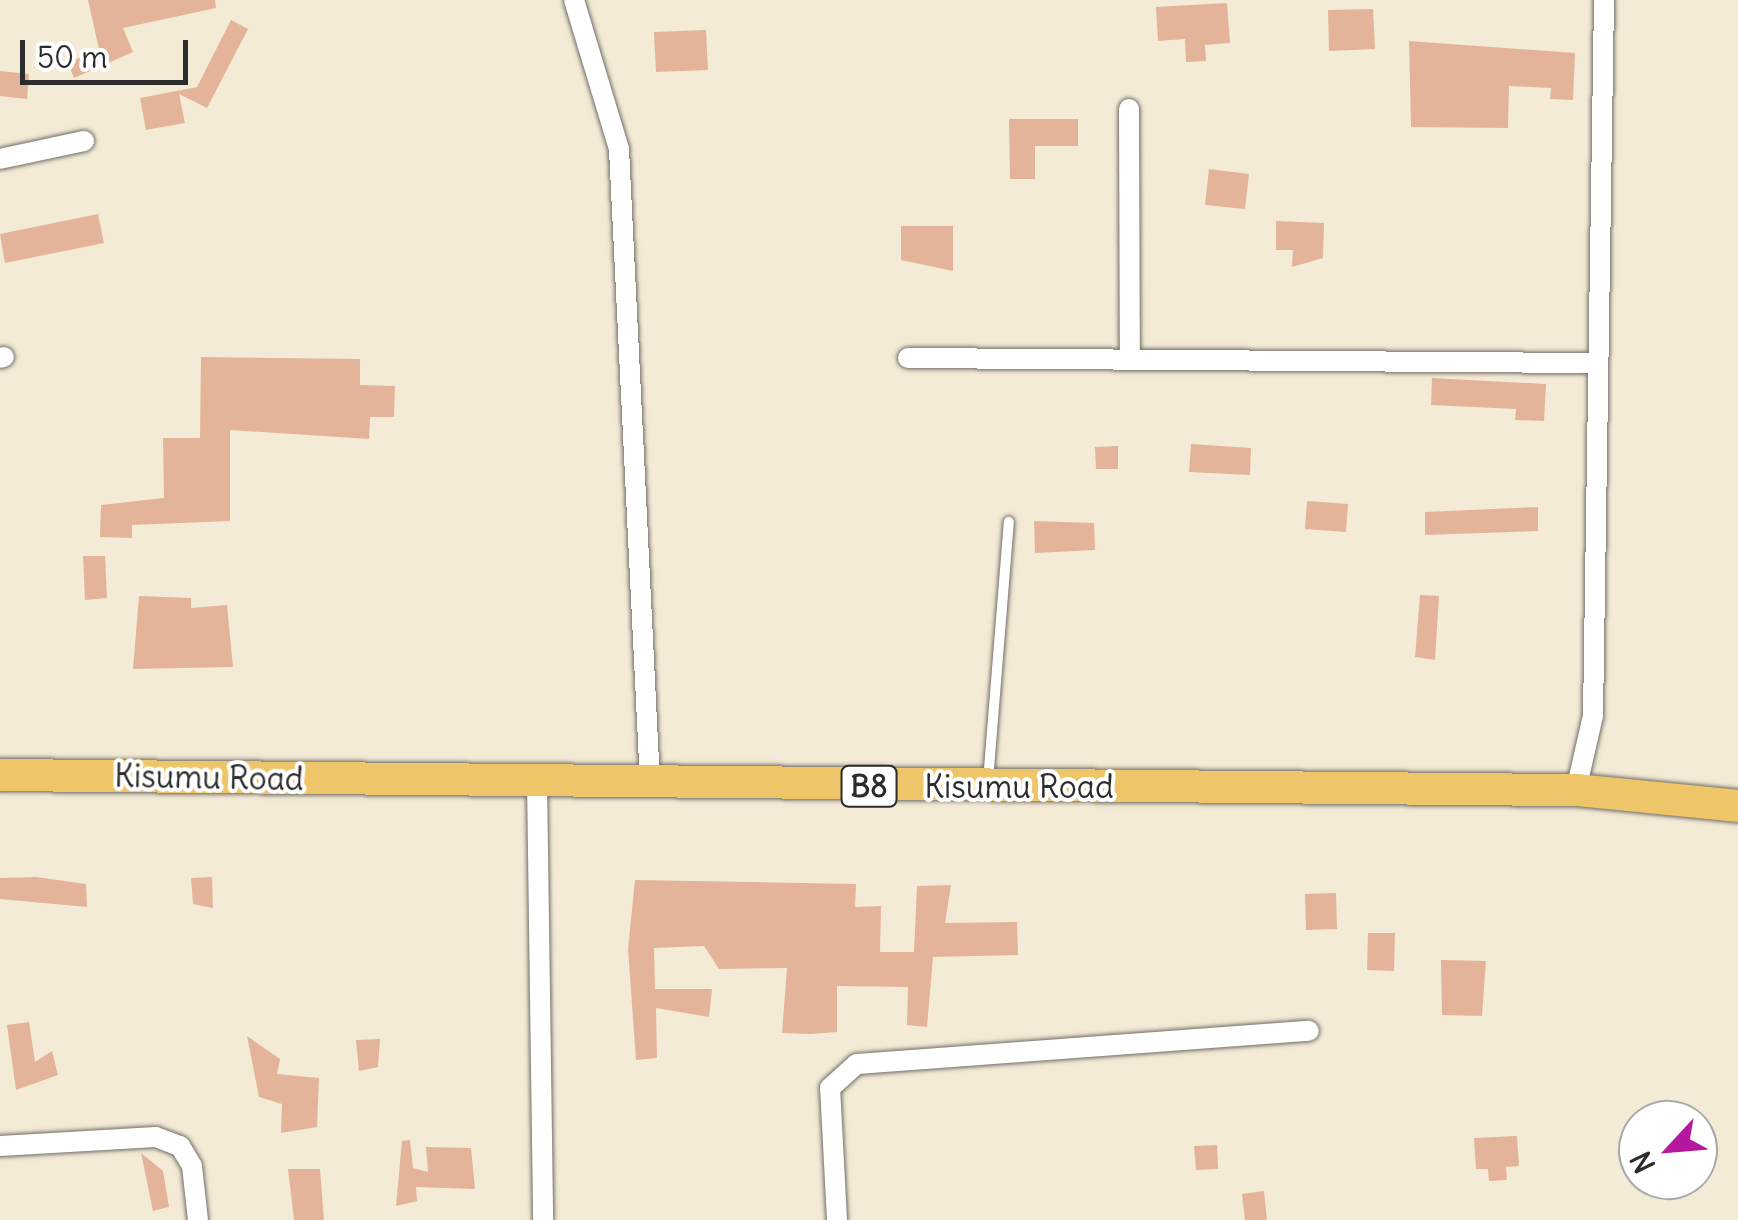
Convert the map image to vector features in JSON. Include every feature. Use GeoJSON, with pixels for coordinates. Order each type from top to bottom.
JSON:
{"type":"FeatureCollection","features":[{"type":"Feature","properties":{"kind":"highway","name":"Kisumu Road"},"geometry":{"type":"LineString","coordinates":[[0,775],[1576,790],[1738,806]]}},
{"type":"Feature","properties":{"kind":"street"},"geometry":{"type":"LineString","coordinates":[[574,0],[619,149],[650,783]]}},
{"type":"Feature","properties":{"kind":"street"},"geometry":{"type":"LineString","coordinates":[[1576,790],[1593,716],[1604,0]]}},
{"type":"Feature","properties":{"kind":"street"},"geometry":{"type":"LineString","coordinates":[[1129,109],[1130,359]]}},
{"type":"Feature","properties":{"kind":"street"},"geometry":{"type":"LineString","coordinates":[[0,160],[84,141]]}},
{"type":"Feature","properties":{"kind":"street"},"geometry":{"type":"LineString","coordinates":[[908,358],[1596,363]]}},
{"type":"Feature","properties":{"kind":"street"},"geometry":{"type":"LineString","coordinates":[[538,780],[544,1220]]}},
{"type":"Feature","properties":{"kind":"street"},"geometry":{"type":"LineString","coordinates":[[837,1220],[830,1088],[857,1064],[1309,1031]]}},
{"type":"Feature","properties":{"kind":"street"},"geometry":{"type":"LineString","coordinates":[[0,1146],[156,1137],[180,1146],[192,1166],[198,1220]]}},
{"type":"Feature","properties":{"kind":"lane"},"geometry":{"type":"LineString","coordinates":[[988,787],[1009,522]]}},
{"type":"Feature","properties":{"kind":"building"},"geometry":{"type":"Polygon","coordinates":[[[88,0],[215,0],[216,8],[123,28],[133,52],[74,78],[68,63],[99,49],[88,0]]]}},
{"type":"Feature","properties":{"kind":"building"},"geometry":{"type":"Polygon","coordinates":[[[1227,3],[1230,43],[1205,45],[1206,61],[1186,62],[1185,39],[1158,41],[1156,7],[1227,3]]]}},
{"type":"Feature","properties":{"kind":"building"},"geometry":{"type":"Polygon","coordinates":[[[1373,9],[1375,49],[1329,51],[1328,10],[1373,9]]]}},
{"type":"Feature","properties":{"kind":"building"},"geometry":{"type":"Polygon","coordinates":[[[231,20],[248,29],[207,108],[179,94],[185,123],[146,130],[140,98],[197,87],[231,20]]]}},
{"type":"Feature","properties":{"kind":"building"},"geometry":{"type":"Polygon","coordinates":[[[706,30],[708,70],[656,72],[654,32],[706,30]]]}},
{"type":"Feature","properties":{"kind":"building"},"geometry":{"type":"Polygon","coordinates":[[[1409,41],[1575,53],[1573,100],[1550,99],[1551,88],[1509,86],[1508,128],[1411,127],[1409,41]]]}},
{"type":"Feature","properties":{"kind":"building"},"geometry":{"type":"Polygon","coordinates":[[[0,71],[29,74],[27,99],[0,96],[0,71]]]}},
{"type":"Feature","properties":{"kind":"building"},"geometry":{"type":"Polygon","coordinates":[[[1009,119],[1078,119],[1078,146],[1035,146],[1035,179],[1010,179],[1009,119]]]}},
{"type":"Feature","properties":{"kind":"building"},"geometry":{"type":"Polygon","coordinates":[[[1209,169],[1249,174],[1245,209],[1205,205],[1209,169]]]}},
{"type":"Feature","properties":{"kind":"building"},"geometry":{"type":"Polygon","coordinates":[[[98,214],[104,243],[5,263],[0,234],[98,214]]]}},
{"type":"Feature","properties":{"kind":"building"},"geometry":{"type":"Polygon","coordinates":[[[1276,221],[1324,223],[1323,258],[1292,267],[1293,250],[1276,250],[1276,221]]]}},
{"type":"Feature","properties":{"kind":"building"},"geometry":{"type":"Polygon","coordinates":[[[901,226],[953,226],[953,271],[901,260],[901,226]]]}},
{"type":"Feature","properties":{"kind":"building"},"geometry":{"type":"Polygon","coordinates":[[[201,357],[360,359],[360,385],[395,386],[394,417],[370,417],[369,439],[230,430],[230,521],[132,525],[132,538],[100,537],[101,505],[164,498],[163,438],[200,438],[201,357]]]}},
{"type":"Feature","properties":{"kind":"building"},"geometry":{"type":"Polygon","coordinates":[[[1432,378],[1546,384],[1544,421],[1515,420],[1516,409],[1431,405],[1432,378]]]}},
{"type":"Feature","properties":{"kind":"building"},"geometry":{"type":"Polygon","coordinates":[[[1191,444],[1251,448],[1250,475],[1189,472],[1191,444]]]}},
{"type":"Feature","properties":{"kind":"building"},"geometry":{"type":"Polygon","coordinates":[[[1118,446],[1118,469],[1096,469],[1095,447],[1118,446]]]}},
{"type":"Feature","properties":{"kind":"building"},"geometry":{"type":"Polygon","coordinates":[[[1307,501],[1348,504],[1346,532],[1305,529],[1307,501]]]}},
{"type":"Feature","properties":{"kind":"building"},"geometry":{"type":"Polygon","coordinates":[[[1538,507],[1538,531],[1425,535],[1425,512],[1538,507]]]}},
{"type":"Feature","properties":{"kind":"building"},"geometry":{"type":"Polygon","coordinates":[[[1034,521],[1094,523],[1095,550],[1035,553],[1034,521]]]}},
{"type":"Feature","properties":{"kind":"building"},"geometry":{"type":"Polygon","coordinates":[[[83,556],[105,556],[107,598],[85,600],[83,556]]]}},
{"type":"Feature","properties":{"kind":"building"},"geometry":{"type":"Polygon","coordinates":[[[1420,595],[1439,596],[1435,660],[1415,657],[1420,595]]]}},
{"type":"Feature","properties":{"kind":"building"},"geometry":{"type":"Polygon","coordinates":[[[139,596],[191,598],[191,608],[227,605],[233,667],[133,669],[139,596]]]}},
{"type":"Feature","properties":{"kind":"building"},"geometry":{"type":"Polygon","coordinates":[[[36,877],[86,884],[87,907],[0,899],[0,878],[36,877]]]}},
{"type":"Feature","properties":{"kind":"building"},"geometry":{"type":"Polygon","coordinates":[[[212,877],[213,908],[193,904],[191,878],[212,877]]]}},
{"type":"Feature","properties":{"kind":"building"},"geometry":{"type":"Polygon","coordinates":[[[635,880],[856,884],[855,907],[881,906],[880,952],[914,952],[917,886],[951,885],[945,923],[1017,922],[1018,955],[933,957],[927,1027],[907,1025],[908,987],[837,986],[837,1032],[810,1034],[782,1033],[787,968],[719,969],[704,946],[654,948],[655,989],[712,989],[709,1017],[656,1008],[657,1058],[636,1060],[628,949],[635,880]]]}},
{"type":"Feature","properties":{"kind":"building"},"geometry":{"type":"Polygon","coordinates":[[[1336,893],[1337,929],[1306,930],[1305,894],[1336,893]]]}},
{"type":"Feature","properties":{"kind":"building"},"geometry":{"type":"Polygon","coordinates":[[[1368,933],[1395,933],[1394,971],[1367,970],[1368,933]]]}},
{"type":"Feature","properties":{"kind":"building"},"geometry":{"type":"Polygon","coordinates":[[[1441,960],[1486,961],[1482,1016],[1442,1015],[1441,960]]]}},
{"type":"Feature","properties":{"kind":"building"},"geometry":{"type":"Polygon","coordinates":[[[29,1022],[35,1062],[52,1051],[58,1075],[16,1090],[7,1025],[29,1022]]]}},
{"type":"Feature","properties":{"kind":"building"},"geometry":{"type":"Polygon","coordinates":[[[247,1036],[280,1059],[277,1074],[319,1078],[317,1127],[281,1133],[282,1104],[259,1097],[247,1036]]]}},
{"type":"Feature","properties":{"kind":"building"},"geometry":{"type":"Polygon","coordinates":[[[380,1039],[378,1067],[359,1071],[356,1040],[380,1039]]]}},
{"type":"Feature","properties":{"kind":"building"},"geometry":{"type":"Polygon","coordinates":[[[1517,1136],[1519,1166],[1506,1167],[1507,1180],[1489,1181],[1488,1169],[1476,1169],[1474,1138],[1517,1136]]]}},
{"type":"Feature","properties":{"kind":"building"},"geometry":{"type":"Polygon","coordinates":[[[410,1140],[413,1168],[428,1172],[426,1147],[471,1148],[475,1189],[416,1187],[417,1201],[396,1206],[402,1141],[410,1140]]]}},
{"type":"Feature","properties":{"kind":"building"},"geometry":{"type":"Polygon","coordinates":[[[1217,1145],[1218,1169],[1196,1170],[1194,1146],[1217,1145]]]}},
{"type":"Feature","properties":{"kind":"building"},"geometry":{"type":"Polygon","coordinates":[[[141,1153],[163,1171],[169,1207],[153,1211],[141,1153]]]}},
{"type":"Feature","properties":{"kind":"building"},"geometry":{"type":"Polygon","coordinates":[[[288,1169],[320,1169],[324,1220],[294,1220],[288,1169]]]}},
{"type":"Feature","properties":{"kind":"building"},"geometry":{"type":"Polygon","coordinates":[[[1264,1191],[1267,1220],[1245,1220],[1242,1194],[1264,1191]]]}}]}
